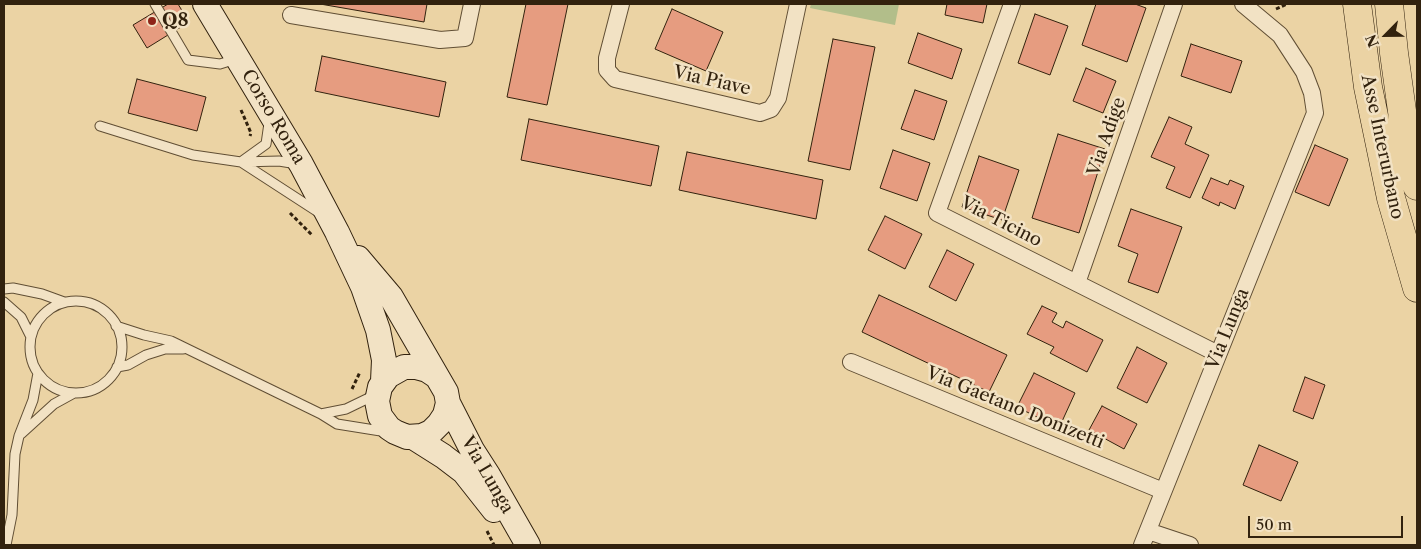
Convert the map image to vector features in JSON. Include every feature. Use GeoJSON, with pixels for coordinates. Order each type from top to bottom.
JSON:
{"type":"FeatureCollection","features":[{"type":"Feature","properties":{"kind":"highway","name":"Asse Interurbano"},"geometry":{"type":"LineString","coordinates":[[1357,4],[1368,86],[1391,198],[1417,288]]}},
{"type":"Feature","properties":{"kind":"highway","name":"Asse Interurbano"},"geometry":{"type":"LineString","coordinates":[[1389,4],[1406,140],[1417,186]]}},
{"type":"Feature","properties":{"kind":"highway"},"geometry":{"type":"LineString","coordinates":[[1402,4],[1417,95]]}},
{"type":"Feature","properties":{"kind":"street","name":"Corso Roma"},"geometry":{"type":"LineString","coordinates":[[205,4],[302,164],[336,229],[363,287],[378,330],[384,360],[378,409],[384,422],[404,435]]}},
{"type":"Feature","properties":{"kind":"street"},"geometry":{"type":"LineString","coordinates":[[291,15],[440,40],[464,38],[472,4]]}},
{"type":"Feature","properties":{"kind":"street","name":"Via Piave"},"geometry":{"type":"LineString","coordinates":[[621,4],[607,58],[607,70],[614,79],[760,113],[771,109],[778,98],[798,4]]}},
{"type":"Feature","properties":{"kind":"street","name":"Via Ticino"},"geometry":{"type":"LineString","coordinates":[[1012,4],[937,212],[1218,354]]}},
{"type":"Feature","properties":{"kind":"street","name":"Via Adige"},"geometry":{"type":"LineString","coordinates":[[1077,283],[1174,4]]}},
{"type":"Feature","properties":{"kind":"street","name":"Via Lunga"},"geometry":{"type":"LineString","coordinates":[[1145,538],[1315,113],[1312,93],[1304,72],[1280,35],[1243,4]]}},
{"type":"Feature","properties":{"kind":"street","name":"Corso Roma"},"geometry":{"type":"LineString","coordinates":[[336,229],[391,297],[446,392],[448,403]]}},
{"type":"Feature","properties":{"kind":"street","name":"Via Gaetano Donizetti"},"geometry":{"type":"LineString","coordinates":[[851,362],[1164,491]]}},
{"type":"Feature","properties":{"kind":"street"},"geometry":{"type":"LineString","coordinates":[[381,387],[393,372],[404,367],[416,367],[436,376]]}},
{"type":"Feature","properties":{"kind":"street"},"geometry":{"type":"LineString","coordinates":[[404,435],[430,432],[439,424],[445,414],[448,403]]}},
{"type":"Feature","properties":{"kind":"street","name":"Via Lunga"},"geometry":{"type":"LineString","coordinates":[[448,403],[472,450],[528,545]]}},
{"type":"Feature","properties":{"kind":"street","name":"Via Lunga"},"geometry":{"type":"LineString","coordinates":[[404,435],[443,456],[464,472],[521,545]]}},
{"type":"Feature","properties":{"kind":"street"},"geometry":{"type":"LineString","coordinates":[[1145,538],[1190,545]]}},
{"type":"Feature","properties":{"kind":"lane"},"geometry":{"type":"LineString","coordinates":[[155,4],[188,60],[220,64],[238,58]]}},
{"type":"Feature","properties":{"kind":"lane"},"geometry":{"type":"LineString","coordinates":[[241,162],[266,144],[270,113]]}},
{"type":"Feature","properties":{"kind":"lane"},"geometry":{"type":"LineString","coordinates":[[100,126],[194,155],[241,162],[279,161],[302,164]]}},
{"type":"Feature","properties":{"kind":"lane"},"geometry":{"type":"LineString","coordinates":[[241,162],[316,210],[336,229]]}},
{"type":"Feature","properties":{"kind":"lane"},"geometry":{"type":"LineString","coordinates":[[4,289],[14,288],[42,294],[64,302],[82,302],[100,308],[109,316],[116,326],[121,340],[121,354],[117,367],[111,376],[103,384],[89,390],[74,392],[60,390],[48,383],[38,373],[32,362],[30,349],[35,325],[52,307],[64,302]]}},
{"type":"Feature","properties":{"kind":"lane"},"geometry":{"type":"LineString","coordinates":[[4,302],[21,317],[31,337]]}},
{"type":"Feature","properties":{"kind":"lane"},"geometry":{"type":"LineString","coordinates":[[116,326],[171,341],[321,414],[337,424],[404,435]]}},
{"type":"Feature","properties":{"kind":"lane"},"geometry":{"type":"LineString","coordinates":[[117,367],[128,365],[146,355],[165,348],[186,349]]}},
{"type":"Feature","properties":{"kind":"lane"},"geometry":{"type":"LineString","coordinates":[[6,545],[12,515],[15,454],[19,436],[33,400],[38,373]]}},
{"type":"Feature","properties":{"kind":"lane"},"geometry":{"type":"LineString","coordinates":[[321,414],[346,409],[381,387]]}},
{"type":"Feature","properties":{"kind":"lane"},"geometry":{"type":"LineString","coordinates":[[19,436],[54,404],[74,392]]}},
{"type":"Feature","properties":{"kind":"green space"},"geometry":{"type":"Polygon","coordinates":[[[811,4],[899,4],[895,25],[810,8],[811,4]]]}},
{"type":"Feature","properties":{"kind":"building"},"geometry":{"type":"Polygon","coordinates":[[[168,4],[178,4],[189,22],[147,48],[133,25],[168,4]]]}},
{"type":"Feature","properties":{"kind":"building"},"geometry":{"type":"Polygon","coordinates":[[[320,4],[427,4],[424,22],[320,4]]]}},
{"type":"Feature","properties":{"kind":"building"},"geometry":{"type":"Polygon","coordinates":[[[526,4],[568,4],[547,105],[507,97],[526,4]]]}},
{"type":"Feature","properties":{"kind":"building"},"geometry":{"type":"Polygon","coordinates":[[[947,4],[987,4],[983,23],[945,15],[947,4]]]}},
{"type":"Feature","properties":{"kind":"building"},"geometry":{"type":"Polygon","coordinates":[[[1096,4],[1135,4],[1146,8],[1127,62],[1082,45],[1096,4]]]}},
{"type":"Feature","properties":{"kind":"building"},"geometry":{"type":"Polygon","coordinates":[[[672,9],[723,32],[706,71],[655,49],[672,9]]]}},
{"type":"Feature","properties":{"kind":"building"},"geometry":{"type":"Polygon","coordinates":[[[1035,14],[1068,26],[1050,75],[1018,63],[1035,14]]]}},
{"type":"Feature","properties":{"kind":"building"},"geometry":{"type":"Polygon","coordinates":[[[918,33],[962,49],[952,79],[908,63],[918,33]]]}},
{"type":"Feature","properties":{"kind":"building"},"geometry":{"type":"Polygon","coordinates":[[[833,39],[875,47],[850,170],[808,161],[833,39]]]}},
{"type":"Feature","properties":{"kind":"building"},"geometry":{"type":"Polygon","coordinates":[[[1191,44],[1242,61],[1231,93],[1181,76],[1191,44]]]}},
{"type":"Feature","properties":{"kind":"building"},"geometry":{"type":"Polygon","coordinates":[[[322,56],[446,82],[439,117],[315,91],[322,56]]]}},
{"type":"Feature","properties":{"kind":"building"},"geometry":{"type":"Polygon","coordinates":[[[1086,68],[1116,81],[1103,113],[1073,101],[1086,68]]]}},
{"type":"Feature","properties":{"kind":"building"},"geometry":{"type":"Polygon","coordinates":[[[137,79],[206,97],[197,131],[128,113],[137,79]]]}},
{"type":"Feature","properties":{"kind":"building"},"geometry":{"type":"Polygon","coordinates":[[[915,90],[947,101],[934,140],[901,129],[915,90]]]}},
{"type":"Feature","properties":{"kind":"building"},"geometry":{"type":"Polygon","coordinates":[[[1169,117],[1192,127],[1185,144],[1209,155],[1190,198],[1166,188],[1175,167],[1151,157],[1169,117]]]}},
{"type":"Feature","properties":{"kind":"building"},"geometry":{"type":"Polygon","coordinates":[[[529,119],[659,146],[651,186],[521,160],[529,119]]]}},
{"type":"Feature","properties":{"kind":"building"},"geometry":{"type":"Polygon","coordinates":[[[1058,134],[1105,149],[1079,233],[1032,218],[1058,134]]]}},
{"type":"Feature","properties":{"kind":"building"},"geometry":{"type":"Polygon","coordinates":[[[1315,145],[1348,159],[1329,206],[1295,192],[1315,145]]]}},
{"type":"Feature","properties":{"kind":"building"},"geometry":{"type":"Polygon","coordinates":[[[893,150],[930,163],[917,201],[880,188],[893,150]]]}},
{"type":"Feature","properties":{"kind":"building"},"geometry":{"type":"Polygon","coordinates":[[[687,152],[823,180],[816,219],[679,190],[687,152]]]}},
{"type":"Feature","properties":{"kind":"building"},"geometry":{"type":"Polygon","coordinates":[[[979,156],[1019,170],[1002,220],[962,207],[979,156]]]}},
{"type":"Feature","properties":{"kind":"building"},"geometry":{"type":"Polygon","coordinates":[[[1211,178],[1228,185],[1230,180],[1244,186],[1235,209],[1220,202],[1219,206],[1202,198],[1211,178]]]}},
{"type":"Feature","properties":{"kind":"building"},"geometry":{"type":"Polygon","coordinates":[[[1131,209],[1182,227],[1158,293],[1128,282],[1138,254],[1118,246],[1131,209]]]}},
{"type":"Feature","properties":{"kind":"building"},"geometry":{"type":"Polygon","coordinates":[[[885,216],[922,234],[905,269],[868,250],[885,216]]]}},
{"type":"Feature","properties":{"kind":"building"},"geometry":{"type":"Polygon","coordinates":[[[947,250],[974,264],[956,301],[929,287],[947,250]]]}},
{"type":"Feature","properties":{"kind":"building"},"geometry":{"type":"Polygon","coordinates":[[[879,295],[1007,355],[989,392],[862,332],[879,295]]]}},
{"type":"Feature","properties":{"kind":"building"},"geometry":{"type":"Polygon","coordinates":[[[1042,306],[1057,313],[1052,322],[1063,328],[1066,321],[1103,340],[1087,372],[1050,353],[1054,347],[1027,334],[1042,306]]]}},
{"type":"Feature","properties":{"kind":"building"},"geometry":{"type":"Polygon","coordinates":[[[1137,347],[1167,363],[1147,403],[1117,388],[1137,347]]]}},
{"type":"Feature","properties":{"kind":"building"},"geometry":{"type":"Polygon","coordinates":[[[1034,373],[1075,393],[1059,428],[1017,407],[1034,373]]]}},
{"type":"Feature","properties":{"kind":"building"},"geometry":{"type":"Polygon","coordinates":[[[1305,377],[1325,385],[1313,419],[1293,411],[1305,377]]]}},
{"type":"Feature","properties":{"kind":"building"},"geometry":{"type":"Polygon","coordinates":[[[1102,406],[1137,424],[1124,449],[1089,430],[1102,406]]]}},
{"type":"Feature","properties":{"kind":"building"},"geometry":{"type":"Polygon","coordinates":[[[1259,445],[1298,462],[1281,501],[1243,485],[1259,445]]]}},
{"type":"Feature","properties":{"kind":"place","name":"Q8"},"geometry":{"type":"Point","coordinates":[152,21]}}]}
